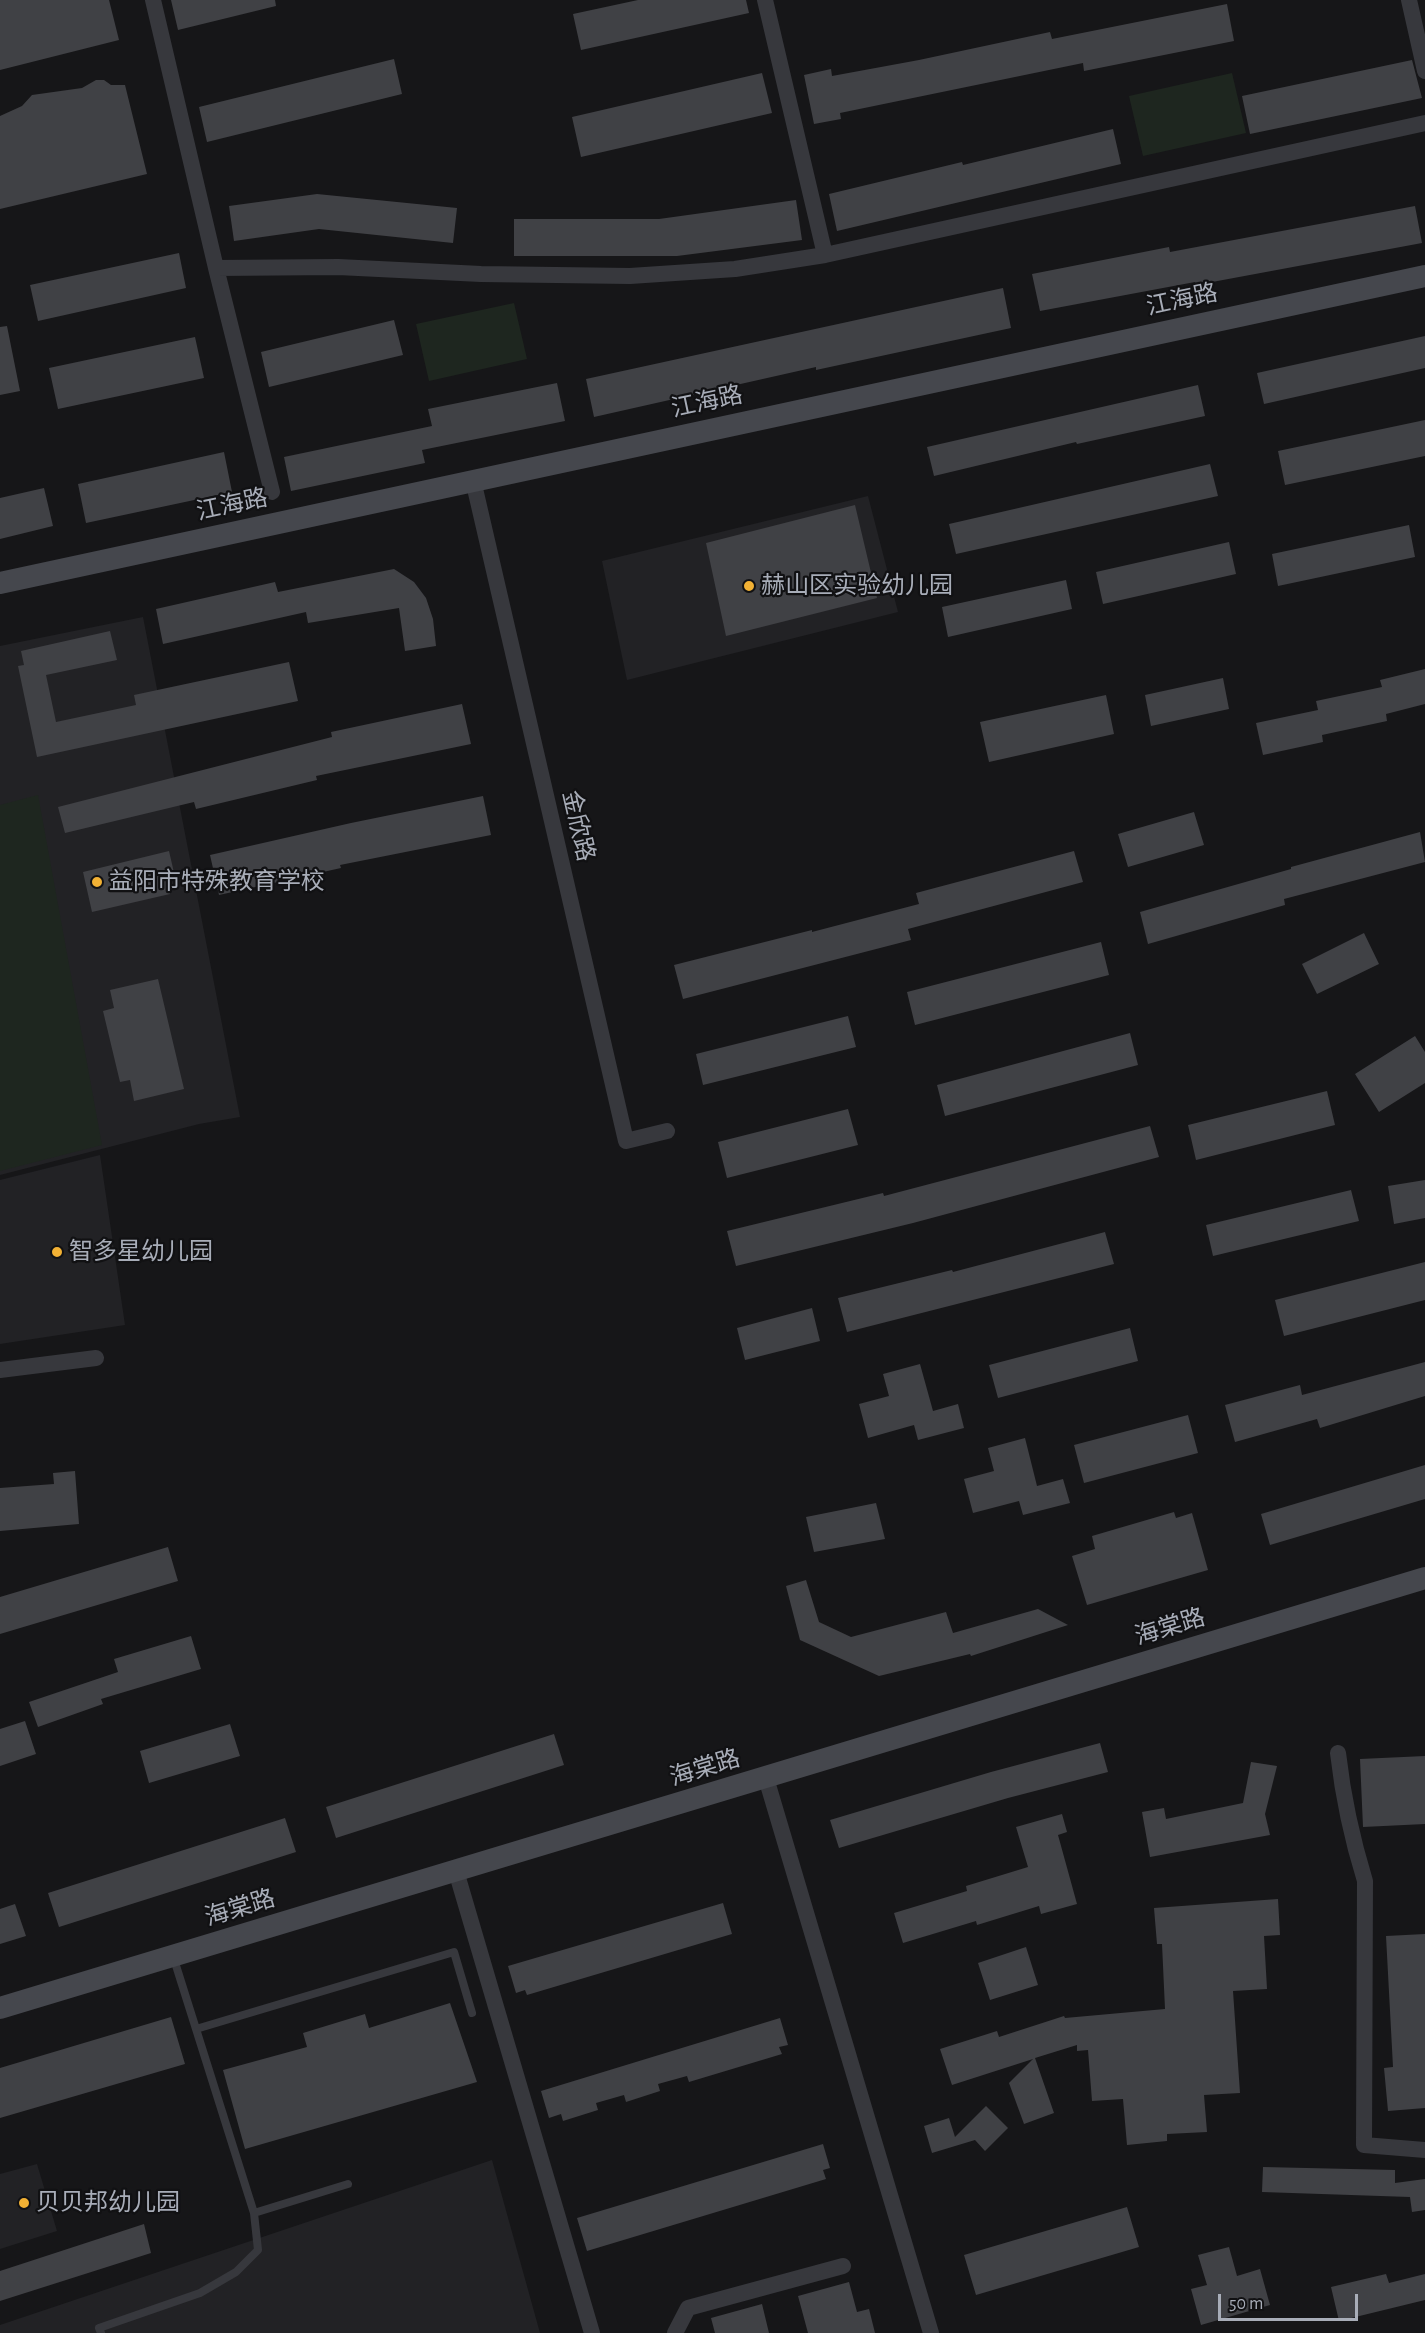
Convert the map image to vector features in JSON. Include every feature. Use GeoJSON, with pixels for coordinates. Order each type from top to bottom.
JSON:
{"type":"FeatureCollection","features":[{"type":"Feature","properties":{"kind":"street"},"geometry":{"type":"LineString","coordinates":[[153,0],[272,492]]}},
{"type":"Feature","properties":{"kind":"street"},"geometry":{"type":"LineString","coordinates":[[765,0],[825,255]]}},
{"type":"Feature","properties":{"kind":"street"},"geometry":{"type":"LineString","coordinates":[[1409,0],[1425,71]]}},
{"type":"Feature","properties":{"kind":"street"},"geometry":{"type":"LineString","coordinates":[[216,268],[338,267],[481,274],[630,276],[735,269],[825,255],[1425,123]]}},
{"type":"Feature","properties":{"kind":"street","name":"江海路"},"geometry":{"type":"LineString","coordinates":[[0,583],[1425,276]]}},
{"type":"Feature","properties":{"kind":"street","name":"金欣路"},"geometry":{"type":"LineString","coordinates":[[473,480],[626,1141],[667,1131]]}},
{"type":"Feature","properties":{"kind":"street"},"geometry":{"type":"LineString","coordinates":[[0,1370],[96,1358]]}},
{"type":"Feature","properties":{"kind":"street","name":"海棠路"},"geometry":{"type":"LineString","coordinates":[[0,2008],[1425,1578]]}},
{"type":"Feature","properties":{"kind":"street"},"geometry":{"type":"LineString","coordinates":[[1338,1753],[1342,1790],[1356,1854],[1365,1881],[1364,2145],[1425,2150]]}},
{"type":"Feature","properties":{"kind":"street"},"geometry":{"type":"LineString","coordinates":[[766,1778],[931,2333]]}},
{"type":"Feature","properties":{"kind":"street"},"geometry":{"type":"LineString","coordinates":[[456,1871],[592,2333]]}},
{"type":"Feature","properties":{"kind":"street"},"geometry":{"type":"LineString","coordinates":[[675,2333],[688,2308],[843,2266]]}},
{"type":"Feature","properties":{"kind":"lane"},"geometry":{"type":"LineString","coordinates":[[196,2029],[454,1952],[472,2013]]}},
{"type":"Feature","properties":{"kind":"lane"},"geometry":{"type":"LineString","coordinates":[[101,2333],[99,2328],[200,2293],[236,2272],[258,2250],[254,2213],[173,1956]]}},
{"type":"Feature","properties":{"kind":"lane"},"geometry":{"type":"LineString","coordinates":[[254,2213],[348,2184]]}},
{"type":"Feature","properties":{"kind":"shaded area"},"geometry":{"type":"Polygon","coordinates":[[[1232,73],[1246,133],[1143,156],[1129,96],[1232,73]]]}},
{"type":"Feature","properties":{"kind":"shaded area"},"geometry":{"type":"Polygon","coordinates":[[[514,303],[527,359],[429,381],[416,324],[514,303]]]}},
{"type":"Feature","properties":{"kind":"shaded area","name":"赫山区实验幼儿园"},"geometry":{"type":"Polygon","coordinates":[[[868,496],[898,612],[627,680],[602,561],[868,496]]]}},
{"type":"Feature","properties":{"kind":"shaded area","name":"益阳市特殊教育学校"},"geometry":{"type":"Polygon","coordinates":[[[143,617],[240,1117],[199,1124],[0,1175],[0,646],[143,617]]]}},
{"type":"Feature","properties":{"kind":"shaded area"},"geometry":{"type":"Polygon","coordinates":[[[38,795],[102,1145],[0,1171],[0,805],[38,795]]]}},
{"type":"Feature","properties":{"kind":"shaded area","name":"智多星幼儿园"},"geometry":{"type":"Polygon","coordinates":[[[100,1155],[125,1325],[0,1344],[0,1180],[100,1155]]]}},
{"type":"Feature","properties":{"kind":"shaded area"},"geometry":{"type":"Polygon","coordinates":[[[492,2160],[540,2333],[0,2333],[0,2325],[492,2160]]]}},
{"type":"Feature","properties":{"kind":"shaded area","name":"贝贝邦幼儿园"},"geometry":{"type":"Polygon","coordinates":[[[37,2164],[57,2231],[0,2249],[0,2174],[37,2164]]]}},
{"type":"Feature","properties":{"kind":"building"},"geometry":{"type":"Polygon","coordinates":[[[0,0],[109,0],[119,40],[0,70],[0,0]]]}},
{"type":"Feature","properties":{"kind":"building"},"geometry":{"type":"Polygon","coordinates":[[[171,0],[275,0],[276,6],[178,30],[171,0]]]}},
{"type":"Feature","properties":{"kind":"building"},"geometry":{"type":"Polygon","coordinates":[[[638,0],[746,0],[749,13],[581,50],[573,14],[638,0]]]}},
{"type":"Feature","properties":{"kind":"building"},"geometry":{"type":"Polygon","coordinates":[[[1227,4],[1234,41],[1084,71],[1083,63],[840,113],[841,119],[814,124],[804,75],[831,69],[832,76],[1050,32],[1052,39],[1227,4]]]}},
{"type":"Feature","properties":{"kind":"building"},"geometry":{"type":"Polygon","coordinates":[[[394,59],[402,94],[207,142],[199,107],[394,59]]]}},
{"type":"Feature","properties":{"kind":"building"},"geometry":{"type":"Polygon","coordinates":[[[1412,60],[1422,98],[1250,134],[1242,96],[1412,60]]]}},
{"type":"Feature","properties":{"kind":"building"},"geometry":{"type":"Polygon","coordinates":[[[762,73],[772,113],[581,157],[572,117],[762,73]]]}},
{"type":"Feature","properties":{"kind":"building"},"geometry":{"type":"Polygon","coordinates":[[[96,80],[104,80],[111,85],[125,85],[147,174],[0,209],[0,116],[22,106],[32,95],[82,88],[96,80]]]}},
{"type":"Feature","properties":{"kind":"building"},"geometry":{"type":"Polygon","coordinates":[[[1113,129],[1121,164],[837,231],[829,194],[1113,129]]]}},
{"type":"Feature","properties":{"kind":"building"},"geometry":{"type":"Polygon","coordinates":[[[317,194],[457,208],[453,243],[319,229],[234,241],[229,206],[317,194]]]}},
{"type":"Feature","properties":{"kind":"building"},"geometry":{"type":"Polygon","coordinates":[[[796,200],[802,240],[677,256],[514,256],[514,219],[659,219],[796,200]]]}},
{"type":"Feature","properties":{"kind":"building"},"geometry":{"type":"Polygon","coordinates":[[[1415,206],[1422,243],[1040,311],[1032,274],[1169,247],[1170,252],[1415,206]]]}},
{"type":"Feature","properties":{"kind":"building"},"geometry":{"type":"Polygon","coordinates":[[[179,253],[186,288],[38,321],[30,285],[179,253]]]}},
{"type":"Feature","properties":{"kind":"building"},"geometry":{"type":"Polygon","coordinates":[[[1003,288],[1011,328],[816,370],[816,367],[594,417],[586,379],[1003,288]]]}},
{"type":"Feature","properties":{"kind":"building"},"geometry":{"type":"Polygon","coordinates":[[[394,320],[403,355],[269,387],[261,352],[394,320]]]}},
{"type":"Feature","properties":{"kind":"building"},"geometry":{"type":"Polygon","coordinates":[[[7,326],[20,391],[0,395],[0,327],[7,326]]]}},
{"type":"Feature","properties":{"kind":"building"},"geometry":{"type":"Polygon","coordinates":[[[1425,336],[1425,368],[1264,404],[1257,373],[1425,336]]]}},
{"type":"Feature","properties":{"kind":"building"},"geometry":{"type":"Polygon","coordinates":[[[195,337],[204,378],[58,409],[49,368],[195,337]]]}},
{"type":"Feature","properties":{"kind":"building"},"geometry":{"type":"Polygon","coordinates":[[[557,383],[565,421],[422,450],[425,463],[291,491],[284,457],[432,426],[428,409],[557,383]]]}},
{"type":"Feature","properties":{"kind":"building"},"geometry":{"type":"Polygon","coordinates":[[[1198,385],[1205,416],[1077,444],[1076,442],[934,476],[927,447],[1198,385]]]}},
{"type":"Feature","properties":{"kind":"building"},"geometry":{"type":"Polygon","coordinates":[[[1425,420],[1425,456],[1285,485],[1278,451],[1425,420]]]}},
{"type":"Feature","properties":{"kind":"building"},"geometry":{"type":"Polygon","coordinates":[[[224,452],[232,492],[86,523],[78,484],[224,452]]]}},
{"type":"Feature","properties":{"kind":"building"},"geometry":{"type":"Polygon","coordinates":[[[1210,464],[1218,496],[956,554],[949,524],[1210,464]]]}},
{"type":"Feature","properties":{"kind":"building"},"geometry":{"type":"Polygon","coordinates":[[[44,488],[53,526],[0,539],[0,498],[44,488]]]}},
{"type":"Feature","properties":{"kind":"building"},"geometry":{"type":"Polygon","coordinates":[[[855,505],[877,598],[726,636],[706,543],[855,505]]]}},
{"type":"Feature","properties":{"kind":"building"},"geometry":{"type":"Polygon","coordinates":[[[1409,525],[1415,557],[1278,586],[1272,554],[1409,525]]]}},
{"type":"Feature","properties":{"kind":"building"},"geometry":{"type":"Polygon","coordinates":[[[1229,542],[1236,574],[1103,604],[1096,572],[1229,542]]]}},
{"type":"Feature","properties":{"kind":"building"},"geometry":{"type":"Polygon","coordinates":[[[394,569],[414,582],[426,598],[433,619],[436,646],[405,651],[399,608],[308,623],[306,612],[163,644],[156,609],[275,582],[278,592],[394,569]]]}},
{"type":"Feature","properties":{"kind":"building"},"geometry":{"type":"Polygon","coordinates":[[[1066,580],[1072,609],[948,637],[942,607],[1066,580]]]}},
{"type":"Feature","properties":{"kind":"building"},"geometry":{"type":"Polygon","coordinates":[[[110,631],[117,660],[46,675],[56,722],[136,705],[134,695],[289,662],[298,701],[37,757],[18,666],[24,665],[21,651],[110,631]]]}},
{"type":"Feature","properties":{"kind":"building"},"geometry":{"type":"Polygon","coordinates":[[[1425,669],[1425,704],[1386,714],[1387,721],[1322,735],[1323,742],[1263,755],[1256,723],[1318,710],[1316,701],[1382,687],[1380,680],[1425,669]]]}},
{"type":"Feature","properties":{"kind":"building"},"geometry":{"type":"Polygon","coordinates":[[[1223,678],[1229,709],[1151,726],[1145,695],[1223,678]]]}},
{"type":"Feature","properties":{"kind":"building"},"geometry":{"type":"Polygon","coordinates":[[[1106,695],[1114,734],[989,762],[980,722],[1106,695]]]}},
{"type":"Feature","properties":{"kind":"building"},"geometry":{"type":"Polygon","coordinates":[[[462,704],[471,744],[316,776],[317,780],[196,809],[194,802],[65,833],[58,807],[332,737],[331,732],[462,704]]]}},
{"type":"Feature","properties":{"kind":"building"},"geometry":{"type":"Polygon","coordinates":[[[483,796],[491,835],[340,865],[341,868],[219,895],[210,855],[483,796]]]}},
{"type":"Feature","properties":{"kind":"building"},"geometry":{"type":"Polygon","coordinates":[[[1194,812],[1204,845],[1128,867],[1118,834],[1194,812]]]}},
{"type":"Feature","properties":{"kind":"building"},"geometry":{"type":"Polygon","coordinates":[[[1420,832],[1425,862],[1284,899],[1285,905],[1148,944],[1140,912],[1420,832]]]}},
{"type":"Feature","properties":{"kind":"building"},"geometry":{"type":"Polygon","coordinates":[[[169,851],[175,877],[166,879],[170,894],[92,912],[83,872],[169,851]]]}},
{"type":"Feature","properties":{"kind":"building"},"geometry":{"type":"Polygon","coordinates":[[[1074,851],[1083,882],[908,929],[911,940],[683,999],[674,965],[919,904],[916,893],[1074,851]]]}},
{"type":"Feature","properties":{"kind":"building"},"geometry":{"type":"Polygon","coordinates":[[[1364,933],[1379,964],[1317,994],[1302,964],[1364,933]]]}},
{"type":"Feature","properties":{"kind":"building"},"geometry":{"type":"Polygon","coordinates":[[[1101,942],[1109,975],[915,1025],[907,992],[1101,942]]]}},
{"type":"Feature","properties":{"kind":"building"},"geometry":{"type":"Polygon","coordinates":[[[158,979],[184,1089],[134,1101],[130,1080],[120,1082],[103,1011],[114,1008],[110,990],[158,979]]]}},
{"type":"Feature","properties":{"kind":"building"},"geometry":{"type":"Polygon","coordinates":[[[848,1016],[856,1047],[703,1085],[696,1054],[848,1016]]]}},
{"type":"Feature","properties":{"kind":"building"},"geometry":{"type":"Polygon","coordinates":[[[1130,1033],[1138,1065],[945,1116],[937,1085],[1130,1033]]]}},
{"type":"Feature","properties":{"kind":"building"},"geometry":{"type":"Polygon","coordinates":[[[1415,1036],[1425,1052],[1425,1083],[1379,1112],[1355,1074],[1415,1036]]]}},
{"type":"Feature","properties":{"kind":"building"},"geometry":{"type":"Polygon","coordinates":[[[1327,1091],[1335,1125],[1196,1160],[1188,1125],[1327,1091]]]}},
{"type":"Feature","properties":{"kind":"building"},"geometry":{"type":"Polygon","coordinates":[[[848,1109],[858,1145],[727,1178],[718,1142],[848,1109]]]}},
{"type":"Feature","properties":{"kind":"building"},"geometry":{"type":"Polygon","coordinates":[[[1150,1126],[1159,1157],[913,1223],[736,1266],[727,1231],[883,1193],[884,1196],[1150,1126]]]}},
{"type":"Feature","properties":{"kind":"building"},"geometry":{"type":"Polygon","coordinates":[[[1425,1180],[1425,1218],[1394,1224],[1388,1186],[1425,1180]]]}},
{"type":"Feature","properties":{"kind":"building"},"geometry":{"type":"Polygon","coordinates":[[[1351,1190],[1359,1221],[1213,1256],[1206,1225],[1351,1190]]]}},
{"type":"Feature","properties":{"kind":"building"},"geometry":{"type":"Polygon","coordinates":[[[1105,1232],[1114,1264],[847,1332],[838,1298],[952,1270],[953,1272],[1105,1232]]]}},
{"type":"Feature","properties":{"kind":"building"},"geometry":{"type":"Polygon","coordinates":[[[1425,1262],[1425,1300],[1284,1336],[1275,1300],[1425,1262]]]}},
{"type":"Feature","properties":{"kind":"building"},"geometry":{"type":"Polygon","coordinates":[[[812,1308],[820,1341],[745,1360],[737,1328],[812,1308]]]}},
{"type":"Feature","properties":{"kind":"building"},"geometry":{"type":"Polygon","coordinates":[[[1130,1328],[1138,1361],[998,1398],[989,1365],[1130,1328]]]}},
{"type":"Feature","properties":{"kind":"building"},"geometry":{"type":"Polygon","coordinates":[[[1425,1362],[1425,1396],[1320,1428],[1317,1419],[1235,1442],[1225,1405],[1300,1385],[1302,1395],[1425,1362]]]}},
{"type":"Feature","properties":{"kind":"building"},"geometry":{"type":"Polygon","coordinates":[[[920,1364],[933,1411],[958,1404],[964,1428],[918,1440],[914,1425],[868,1438],[859,1404],[889,1396],[883,1374],[920,1364]]]}},
{"type":"Feature","properties":{"kind":"building"},"geometry":{"type":"Polygon","coordinates":[[[1188,1415],[1198,1453],[1084,1483],[1074,1445],[1188,1415]]]}},
{"type":"Feature","properties":{"kind":"building"},"geometry":{"type":"Polygon","coordinates":[[[1025,1438],[1037,1486],[1063,1479],[1070,1503],[1023,1515],[1019,1501],[973,1513],[964,1479],[994,1471],[988,1448],[1025,1438]]]}},
{"type":"Feature","properties":{"kind":"building"},"geometry":{"type":"Polygon","coordinates":[[[1425,1465],[1425,1499],[1270,1545],[1261,1514],[1425,1465]]]}},
{"type":"Feature","properties":{"kind":"building"},"geometry":{"type":"Polygon","coordinates":[[[75,1471],[79,1524],[0,1531],[0,1488],[54,1484],[53,1473],[75,1471]]]}},
{"type":"Feature","properties":{"kind":"building"},"geometry":{"type":"Polygon","coordinates":[[[876,1503],[885,1539],[814,1552],[806,1517],[876,1503]]]}},
{"type":"Feature","properties":{"kind":"building"},"geometry":{"type":"Polygon","coordinates":[[[1174,1512],[1176,1518],[1192,1513],[1208,1570],[1087,1605],[1072,1556],[1095,1549],[1092,1536],[1174,1512]]]}},
{"type":"Feature","properties":{"kind":"building"},"geometry":{"type":"Polygon","coordinates":[[[168,1547],[178,1581],[0,1634],[0,1597],[168,1547]]]}},
{"type":"Feature","properties":{"kind":"building"},"geometry":{"type":"Polygon","coordinates":[[[806,1580],[819,1622],[851,1637],[946,1612],[953,1633],[1038,1609],[1068,1625],[971,1656],[970,1654],[879,1676],[800,1640],[786,1586],[806,1580]]]}},
{"type":"Feature","properties":{"kind":"building"},"geometry":{"type":"Polygon","coordinates":[[[191,1636],[201,1669],[101,1699],[103,1704],[38,1727],[29,1702],[118,1672],[114,1659],[191,1636]]]}},
{"type":"Feature","properties":{"kind":"building"},"geometry":{"type":"Polygon","coordinates":[[[25,1721],[36,1754],[0,1766],[0,1729],[25,1721]]]}},
{"type":"Feature","properties":{"kind":"building"},"geometry":{"type":"Polygon","coordinates":[[[230,1724],[240,1756],[149,1783],[140,1751],[230,1724]]]}},
{"type":"Feature","properties":{"kind":"building"},"geometry":{"type":"Polygon","coordinates":[[[554,1734],[564,1765],[336,1838],[326,1807],[554,1734]]]}},
{"type":"Feature","properties":{"kind":"building"},"geometry":{"type":"Polygon","coordinates":[[[1100,1743],[1108,1772],[1008,1798],[839,1848],[830,1820],[991,1772],[1100,1743]]]}},
{"type":"Feature","properties":{"kind":"building"},"geometry":{"type":"Polygon","coordinates":[[[1425,1756],[1425,1824],[1363,1827],[1360,1759],[1425,1756]]]}},
{"type":"Feature","properties":{"kind":"building"},"geometry":{"type":"Polygon","coordinates":[[[1251,1762],[1277,1766],[1265,1814],[1270,1835],[1150,1857],[1142,1812],[1164,1808],[1166,1819],[1243,1803],[1251,1762]]]}},
{"type":"Feature","properties":{"kind":"building"},"geometry":{"type":"Polygon","coordinates":[[[1062,1814],[1067,1832],[1058,1835],[1077,1904],[1041,1914],[1039,1906],[977,1925],[976,1921],[903,1943],[894,1913],[967,1891],[966,1886],[1028,1867],[1016,1827],[1062,1814]]]}},
{"type":"Feature","properties":{"kind":"building"},"geometry":{"type":"Polygon","coordinates":[[[285,1818],[296,1852],[59,1927],[48,1893],[285,1818]]]}},
{"type":"Feature","properties":{"kind":"building"},"geometry":{"type":"Polygon","coordinates":[[[1278,1899],[1280,1935],[1264,1936],[1267,1989],[1233,1991],[1240,2093],[1204,2095],[1207,2132],[1167,2134],[1167,2141],[1127,2145],[1123,2099],[1092,2101],[1088,2050],[1077,2051],[1077,2045],[1035,2058],[1054,2113],[1024,2124],[1009,2083],[1033,2059],[952,2085],[940,2049],[997,2031],[999,2037],[1064,2016],[1065,2018],[1165,2009],[1162,1944],[1157,1944],[1154,1908],[1278,1899]]]}},
{"type":"Feature","properties":{"kind":"building"},"geometry":{"type":"Polygon","coordinates":[[[723,1903],[732,1934],[527,1995],[525,1990],[516,1993],[508,1966],[723,1903]]]}},
{"type":"Feature","properties":{"kind":"building"},"geometry":{"type":"Polygon","coordinates":[[[15,1904],[26,1936],[0,1944],[0,1909],[15,1904]]]}},
{"type":"Feature","properties":{"kind":"building"},"geometry":{"type":"Polygon","coordinates":[[[1425,1934],[1425,2108],[1388,2111],[1384,2068],[1393,2067],[1386,1936],[1425,1934]]]}},
{"type":"Feature","properties":{"kind":"building"},"geometry":{"type":"Polygon","coordinates":[[[1026,1947],[1038,1985],[990,2000],[978,1963],[1026,1947]]]}},
{"type":"Feature","properties":{"kind":"building"},"geometry":{"type":"Polygon","coordinates":[[[450,2003],[477,2082],[245,2149],[223,2070],[307,2047],[303,2033],[365,2014],[369,2028],[450,2003]]]}},
{"type":"Feature","properties":{"kind":"building"},"geometry":{"type":"Polygon","coordinates":[[[171,2017],[185,2064],[0,2118],[0,2068],[171,2017]]]}},
{"type":"Feature","properties":{"kind":"building"},"geometry":{"type":"Polygon","coordinates":[[[780,2018],[788,2045],[779,2047],[782,2054],[689,2082],[687,2076],[658,2084],[660,2091],[626,2102],[624,2095],[596,2103],[598,2110],[563,2121],[561,2114],[549,2118],[541,2091],[780,2018]]]}},
{"type":"Feature","properties":{"kind":"building"},"geometry":{"type":"Polygon","coordinates":[[[986,2106],[1008,2128],[985,2151],[975,2140],[932,2153],[924,2126],[949,2118],[955,2137],[986,2106]]]}},
{"type":"Feature","properties":{"kind":"building"},"geometry":{"type":"Polygon","coordinates":[[[823,2144],[830,2168],[823,2170],[826,2179],[587,2251],[577,2218],[823,2144]]]}},
{"type":"Feature","properties":{"kind":"building"},"geometry":{"type":"Polygon","coordinates":[[[1263,2167],[1395,2170],[1395,2183],[1425,2179],[1425,2210],[1412,2212],[1410,2197],[1262,2192],[1263,2167]]]}},
{"type":"Feature","properties":{"kind":"building"},"geometry":{"type":"Polygon","coordinates":[[[1127,2207],[1139,2247],[976,2295],[964,2255],[1127,2207]]]}},
{"type":"Feature","properties":{"kind":"building"},"geometry":{"type":"Polygon","coordinates":[[[144,2224],[151,2253],[0,2301],[0,2271],[144,2224]]]}},
{"type":"Feature","properties":{"kind":"building"},"geometry":{"type":"Polygon","coordinates":[[[1229,2247],[1237,2276],[1260,2269],[1270,2305],[1201,2325],[1191,2289],[1207,2285],[1198,2255],[1229,2247]]]}},
{"type":"Feature","properties":{"kind":"building"},"geometry":{"type":"Polygon","coordinates":[[[1386,2274],[1389,2283],[1425,2274],[1425,2300],[1339,2321],[1331,2287],[1386,2274]]]}},
{"type":"Feature","properties":{"kind":"building"},"geometry":{"type":"Polygon","coordinates":[[[849,2282],[857,2312],[869,2309],[875,2333],[808,2333],[798,2296],[849,2282]]]}},
{"type":"Feature","properties":{"kind":"building"},"geometry":{"type":"Polygon","coordinates":[[[762,2304],[769,2333],[715,2333],[711,2318],[762,2304]]]}},
{"type":"Feature","properties":{"kind":"place","name":"赫山区实验幼儿园"},"geometry":{"type":"Point","coordinates":[749,586]}},
{"type":"Feature","properties":{"kind":"place","name":"益阳市特殊教育学校"},"geometry":{"type":"Point","coordinates":[97,882]}},
{"type":"Feature","properties":{"kind":"place","name":"智多星幼儿园"},"geometry":{"type":"Point","coordinates":[57,1252]}},
{"type":"Feature","properties":{"kind":"place","name":"贝贝邦幼儿园"},"geometry":{"type":"Point","coordinates":[24,2203]}}]}
